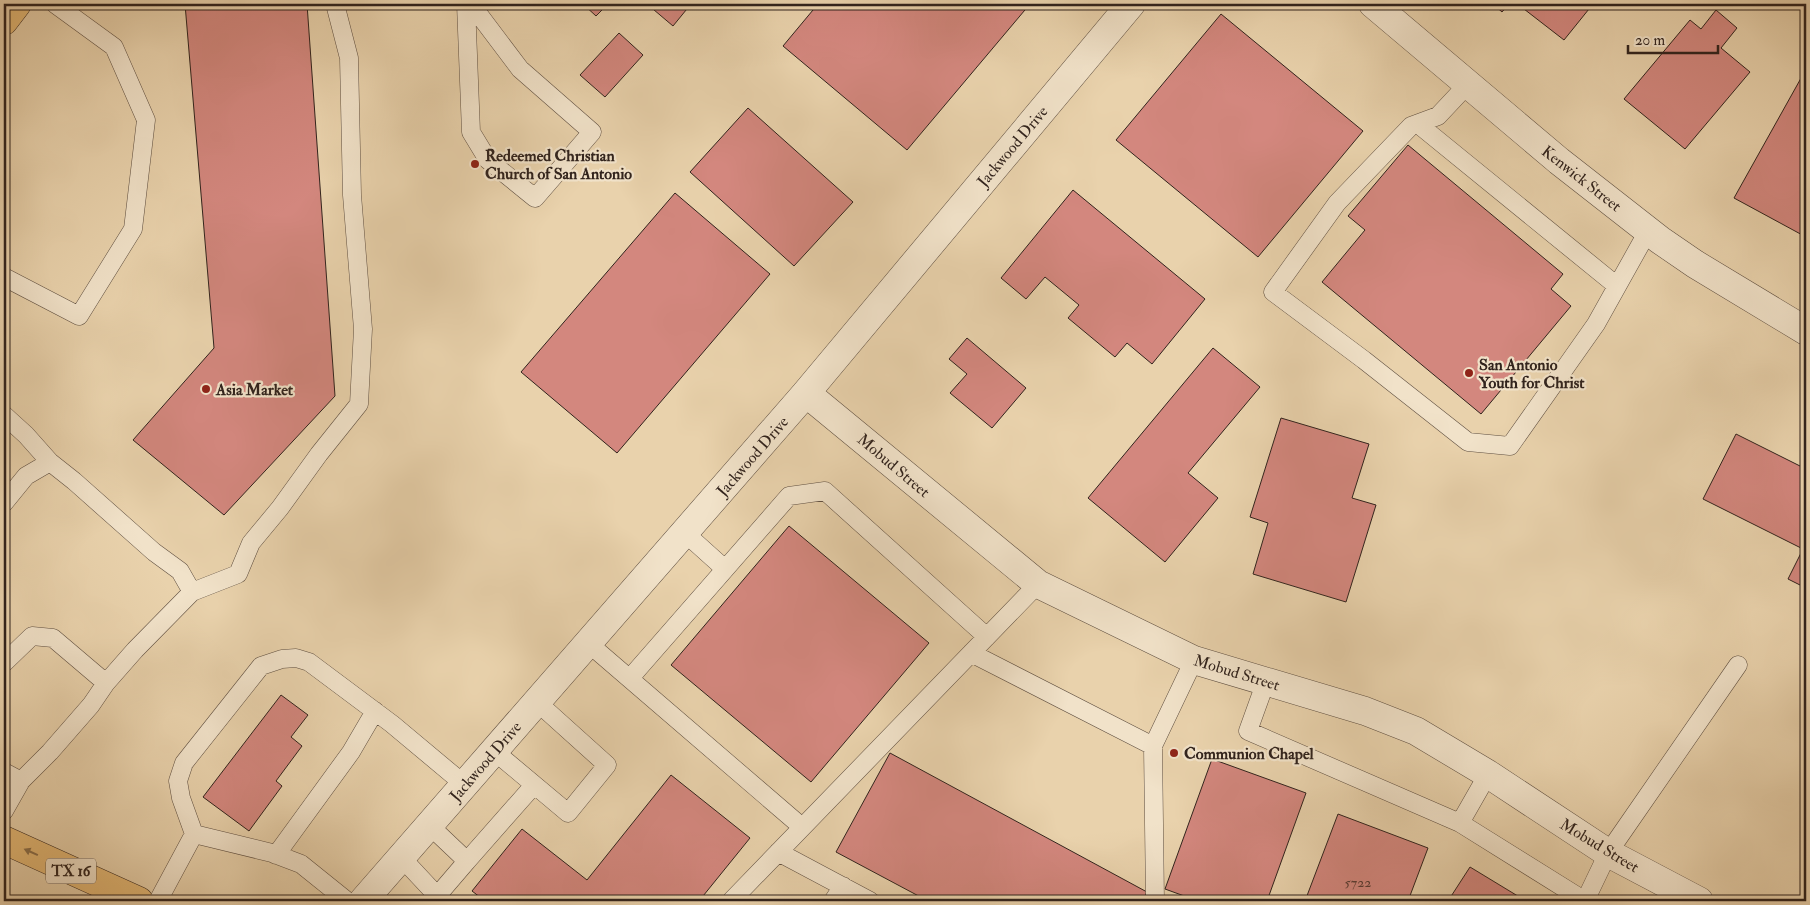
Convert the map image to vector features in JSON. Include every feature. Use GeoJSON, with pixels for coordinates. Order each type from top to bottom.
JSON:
{"type":"FeatureCollection","features":[{"type":"Feature","properties":{"kind":"main road"},"geometry":{"type":"LineString","coordinates":[[4,21],[16,4]]}},
{"type":"Feature","properties":{"kind":"main road","name":"TX 16"},"geometry":{"type":"LineString","coordinates":[[4,840],[139,901]]}},
{"type":"Feature","properties":{"kind":"street","name":"Jackwood Drive"},"geometry":{"type":"LineString","coordinates":[[364,901],[806,393],[1131,4]]}},
{"type":"Feature","properties":{"kind":"street","name":"Kenwick Street"},"geometry":{"type":"LineString","coordinates":[[1373,4],[1559,161],[1648,231],[1695,264],[1806,331]]}},
{"type":"Feature","properties":{"kind":"street","name":"Mobud Street"},"geometry":{"type":"LineString","coordinates":[[806,393],[1038,584],[1194,660],[1365,711],[1416,731],[1488,774],[1608,853],[1699,901]]}},
{"type":"Feature","properties":{"kind":"lane"},"geometry":{"type":"LineString","coordinates":[[4,277],[79,316],[133,229],[146,120],[114,47],[55,4]]}},
{"type":"Feature","properties":{"kind":"lane"},"geometry":{"type":"LineString","coordinates":[[4,811],[21,781],[50,752],[91,705],[106,683],[135,650],[192,592],[238,574],[251,543],[359,404],[363,329],[352,195],[349,58],[335,4]]}},
{"type":"Feature","properties":{"kind":"lane"},"geometry":{"type":"LineString","coordinates":[[466,4],[472,132],[488,160],[535,198],[592,132],[520,69],[471,4]]}},
{"type":"Feature","properties":{"kind":"lane"},"geometry":{"type":"LineString","coordinates":[[1468,84],[1438,116],[1412,126],[1337,203],[1273,292],[1364,360],[1468,442],[1510,446],[1596,324],[1648,231]]}},
{"type":"Feature","properties":{"kind":"lane"},"geometry":{"type":"LineString","coordinates":[[1418,124],[1617,286]]}},
{"type":"Feature","properties":{"kind":"lane"},"geometry":{"type":"LineString","coordinates":[[4,416],[26,435],[50,462],[154,552],[180,571],[192,592]]}},
{"type":"Feature","properties":{"kind":"lane"},"geometry":{"type":"LineString","coordinates":[[4,503],[26,476],[50,462]]}},
{"type":"Feature","properties":{"kind":"lane"},"geometry":{"type":"LineString","coordinates":[[630,678],[789,496],[825,491],[986,637]]}},
{"type":"Feature","properties":{"kind":"lane"},"geometry":{"type":"LineString","coordinates":[[686,533],[725,569]]}},
{"type":"Feature","properties":{"kind":"lane"},"geometry":{"type":"LineString","coordinates":[[731,901],[1038,584]]}},
{"type":"Feature","properties":{"kind":"lane"},"geometry":{"type":"LineString","coordinates":[[5,659],[32,636],[53,638],[106,683]]}},
{"type":"Feature","properties":{"kind":"lane"},"geometry":{"type":"LineString","coordinates":[[588,643],[802,827]]}},
{"type":"Feature","properties":{"kind":"lane"},"geometry":{"type":"LineString","coordinates":[[971,653],[1153,746]]}},
{"type":"Feature","properties":{"kind":"lane"},"geometry":{"type":"LineString","coordinates":[[158,901],[194,834],[181,798],[178,781],[184,763],[260,666],[282,659],[296,658],[309,662],[375,711],[465,785]]}},
{"type":"Feature","properties":{"kind":"lane"},"geometry":{"type":"LineString","coordinates":[[1155,901],[1153,746],[1194,660]]}},
{"type":"Feature","properties":{"kind":"lane"},"geometry":{"type":"LineString","coordinates":[[1266,681],[1248,731],[1460,823],[1585,901],[1608,853],[1738,665]]}},
{"type":"Feature","properties":{"kind":"lane"},"geometry":{"type":"LineString","coordinates":[[494,751],[568,813],[607,765],[537,702]]}},
{"type":"Feature","properties":{"kind":"lane"},"geometry":{"type":"LineString","coordinates":[[276,855],[351,752],[375,711]]}},
{"type":"Feature","properties":{"kind":"lane"},"geometry":{"type":"LineString","coordinates":[[4,772],[21,781]]}},
{"type":"Feature","properties":{"kind":"lane"},"geometry":{"type":"LineString","coordinates":[[1460,823],[1488,774]]}},
{"type":"Feature","properties":{"kind":"lane"},"geometry":{"type":"LineString","coordinates":[[402,857],[440,899],[467,861],[534,785]]}},
{"type":"Feature","properties":{"kind":"lane"},"geometry":{"type":"LineString","coordinates":[[430,825],[467,861]]}},
{"type":"Feature","properties":{"kind":"lane"},"geometry":{"type":"LineString","coordinates":[[194,834],[276,855],[301,864],[347,901]]}},
{"type":"Feature","properties":{"kind":"lane"},"geometry":{"type":"LineString","coordinates":[[778,852],[838,894],[870,901]]}},
{"type":"Feature","properties":{"kind":"building"},"geometry":{"type":"Polygon","coordinates":[[[185,4],[307,4],[335,396],[224,515],[133,440],[214,348],[185,4]]]}},
{"type":"Feature","properties":{"kind":"building"},"geometry":{"type":"Polygon","coordinates":[[[583,4],[608,4],[596,16],[583,4]]]}},
{"type":"Feature","properties":{"kind":"building"},"geometry":{"type":"Polygon","coordinates":[[[647,4],[691,4],[673,26],[647,4]]]}},
{"type":"Feature","properties":{"kind":"building"},"geometry":{"type":"Polygon","coordinates":[[[818,4],[863,4],[866,6],[868,4],[1030,4],[907,150],[783,46],[818,4]]]}},
{"type":"Feature","properties":{"kind":"building"},"geometry":{"type":"Polygon","coordinates":[[[1493,4],[1509,4],[1502,12],[1493,4]]]}},
{"type":"Feature","properties":{"kind":"building"},"geometry":{"type":"Polygon","coordinates":[[[1528,4],[1593,4],[1564,40],[1524,9],[1528,4]]]}},
{"type":"Feature","properties":{"kind":"building"},"geometry":{"type":"Polygon","coordinates":[[[1716,10],[1737,28],[1721,48],[1750,72],[1685,149],[1624,99],[1690,20],[1701,29],[1716,10]]]}},
{"type":"Feature","properties":{"kind":"building"},"geometry":{"type":"Polygon","coordinates":[[[1221,14],[1363,131],[1258,257],[1116,140],[1221,14]]]}},
{"type":"Feature","properties":{"kind":"building"},"geometry":{"type":"Polygon","coordinates":[[[619,33],[643,55],[605,97],[580,75],[619,33]]]}},
{"type":"Feature","properties":{"kind":"building"},"geometry":{"type":"Polygon","coordinates":[[[1806,71],[1806,237],[1734,198],[1806,71]]]}},
{"type":"Feature","properties":{"kind":"building"},"geometry":{"type":"Polygon","coordinates":[[[748,108],[853,202],[794,266],[690,172],[748,108]]]}},
{"type":"Feature","properties":{"kind":"building"},"geometry":{"type":"Polygon","coordinates":[[[1408,145],[1563,274],[1551,289],[1571,306],[1481,414],[1322,282],[1365,230],[1348,216],[1408,145]]]}},
{"type":"Feature","properties":{"kind":"building"},"geometry":{"type":"Polygon","coordinates":[[[1073,190],[1205,299],[1152,364],[1127,343],[1115,357],[1068,318],[1079,305],[1045,277],[1026,299],[1001,278],[1073,190]]]}},
{"type":"Feature","properties":{"kind":"building"},"geometry":{"type":"Polygon","coordinates":[[[675,193],[770,274],[617,453],[521,372],[675,193]]]}},
{"type":"Feature","properties":{"kind":"building"},"geometry":{"type":"Polygon","coordinates":[[[967,338],[1026,388],[992,428],[950,393],[967,374],[949,359],[967,338]]]}},
{"type":"Feature","properties":{"kind":"building"},"geometry":{"type":"Polygon","coordinates":[[[1213,348],[1260,387],[1188,473],[1218,498],[1165,562],[1088,498],[1213,348]]]}},
{"type":"Feature","properties":{"kind":"building"},"geometry":{"type":"Polygon","coordinates":[[[1281,418],[1369,444],[1352,498],[1376,505],[1346,602],[1253,574],[1268,523],[1250,517],[1281,418]]]}},
{"type":"Feature","properties":{"kind":"building"},"geometry":{"type":"Polygon","coordinates":[[[1736,434],[1806,469],[1806,588],[1788,579],[1803,549],[1703,499],[1736,434]]]}},
{"type":"Feature","properties":{"kind":"building"},"geometry":{"type":"Polygon","coordinates":[[[789,526],[929,643],[811,782],[671,665],[789,526]]]}},
{"type":"Feature","properties":{"kind":"building"},"geometry":{"type":"Polygon","coordinates":[[[281,695],[308,715],[291,737],[302,746],[276,781],[282,786],[249,831],[203,797],[281,695]]]}},
{"type":"Feature","properties":{"kind":"building"},"geometry":{"type":"Polygon","coordinates":[[[890,753],[1147,892],[1142,901],[928,901],[836,852],[890,753]]]}},
{"type":"Feature","properties":{"kind":"building"},"geometry":{"type":"Polygon","coordinates":[[[1212,759],[1306,793],[1267,901],[1198,901],[1165,889],[1212,759]]]}},
{"type":"Feature","properties":{"kind":"building"},"geometry":{"type":"Polygon","coordinates":[[[671,775],[750,838],[699,901],[485,901],[472,891],[522,829],[587,880],[671,775]]]}},
{"type":"Feature","properties":{"kind":"building"},"geometry":{"type":"Polygon","coordinates":[[[1338,814],[1428,848],[1408,901],[1305,901],[1338,814]]]}},
{"type":"Feature","properties":{"kind":"building"},"geometry":{"type":"Polygon","coordinates":[[[1470,867],[1526,901],[1448,901],[1470,867]]]}},
{"type":"Feature","properties":{"kind":"place","name":"Redeemed Christian Church of San Antonio"},"geometry":{"type":"Point","coordinates":[475,164]}},
{"type":"Feature","properties":{"kind":"place","name":"San Antonio Youth for Christ"},"geometry":{"type":"Point","coordinates":[1469,373]}},
{"type":"Feature","properties":{"kind":"place","name":"Asia Market"},"geometry":{"type":"Point","coordinates":[206,389]}},
{"type":"Feature","properties":{"kind":"place","name":"Communion Chapel"},"geometry":{"type":"Point","coordinates":[1174,753]}}]}
